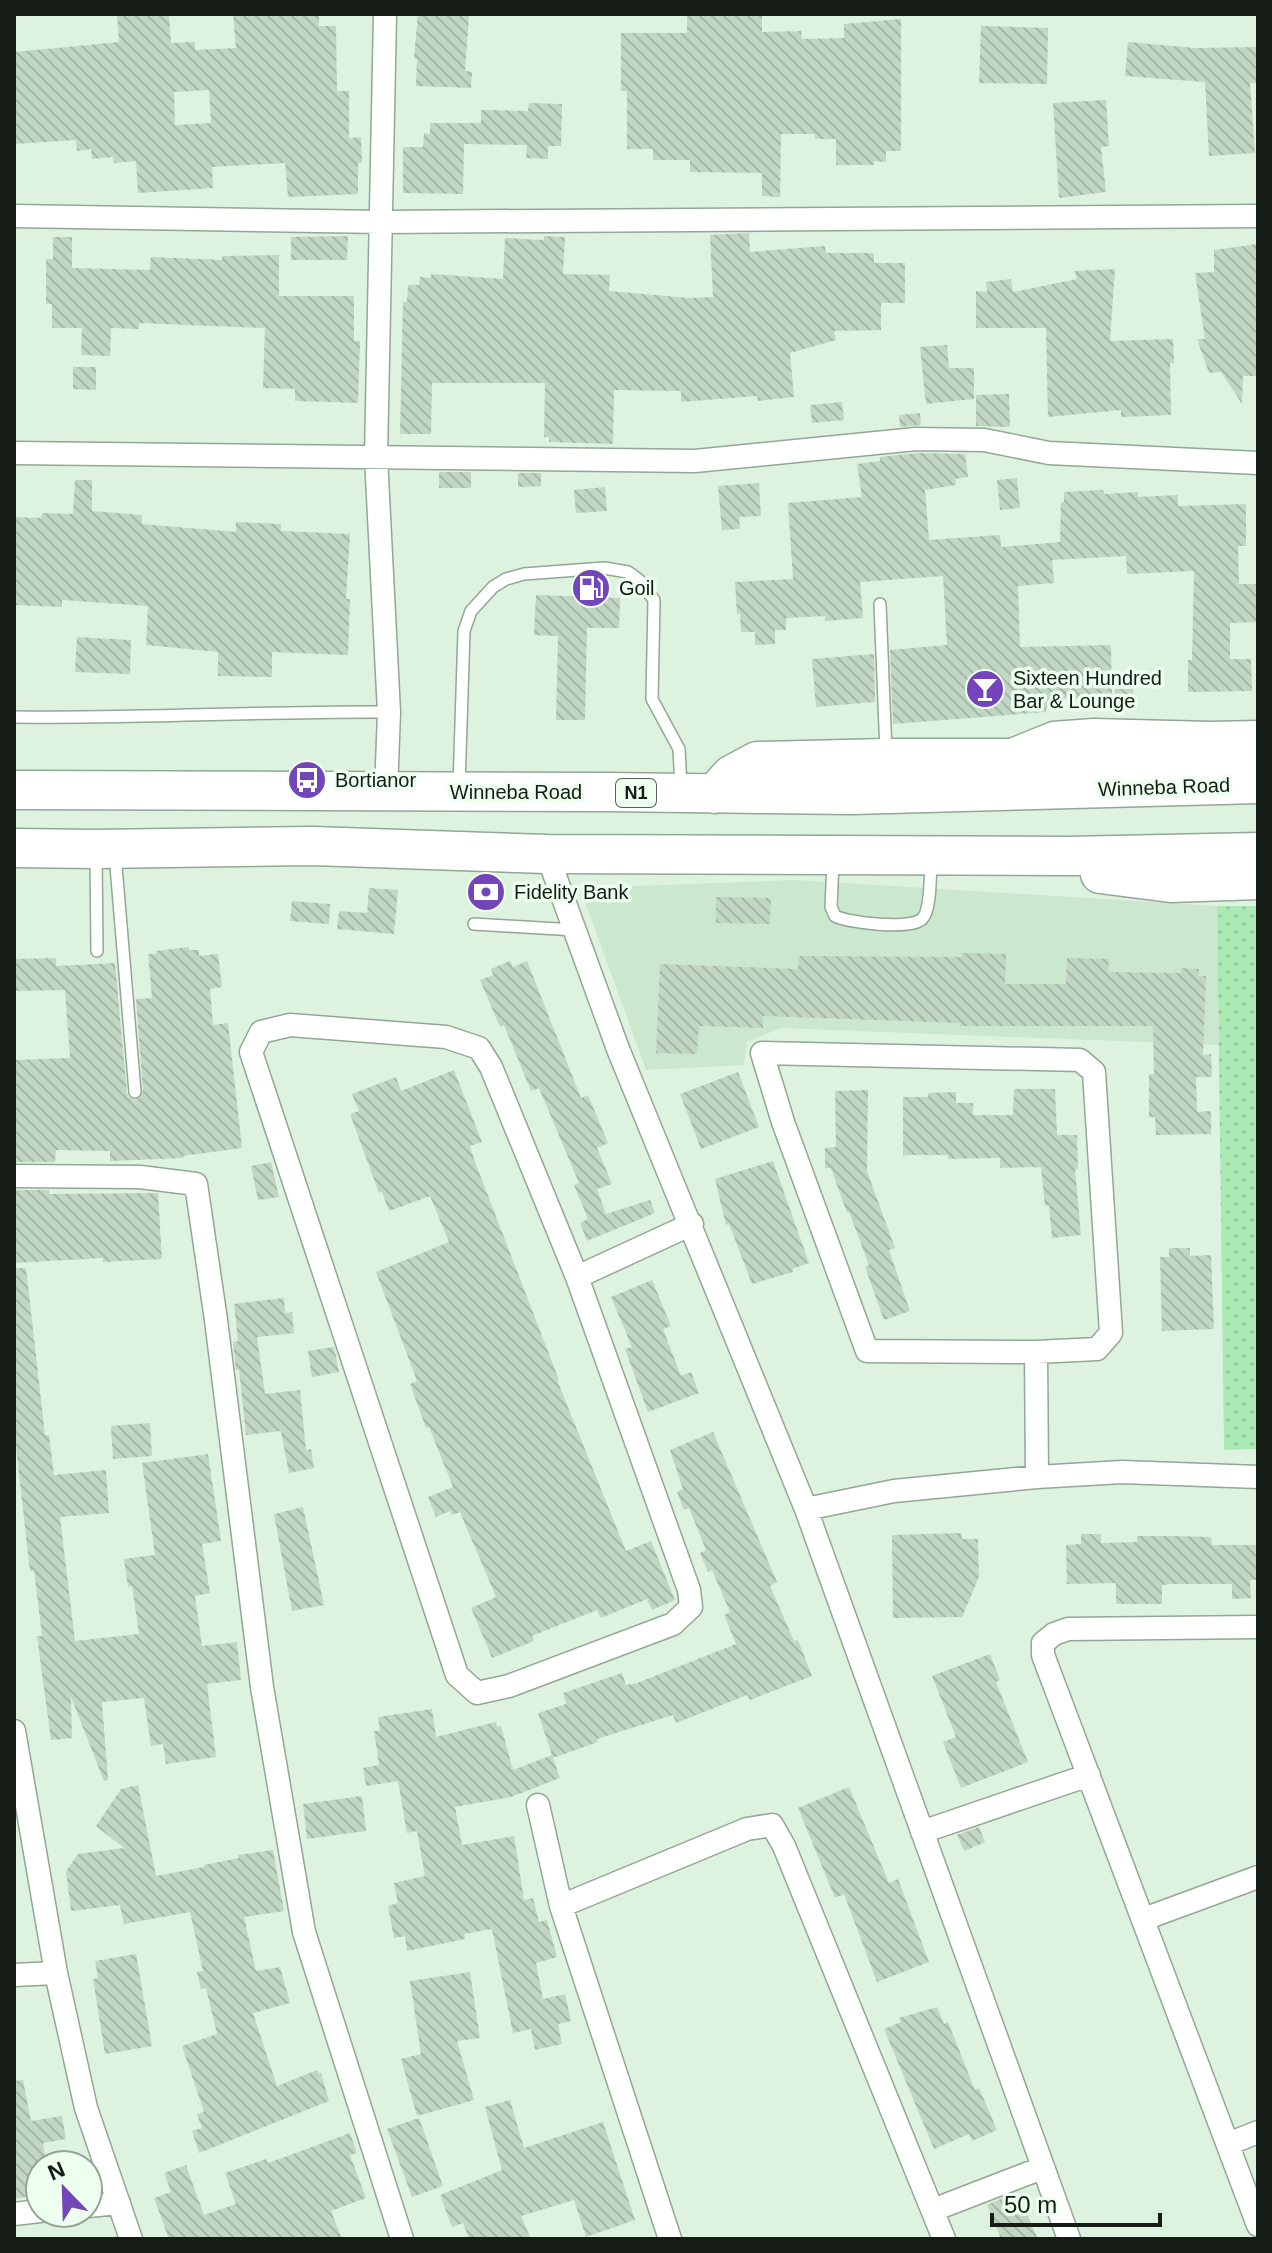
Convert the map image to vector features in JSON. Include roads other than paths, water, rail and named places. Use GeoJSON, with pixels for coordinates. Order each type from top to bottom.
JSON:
{"type":"FeatureCollection","features":[{"type":"Feature","properties":{"kind":"highway"},"geometry":{"type":"LineString","coordinates":[[698,794],[757,761],[1088,758],[1258,751]]}},
{"type":"Feature","properties":{"kind":"highway","name":"Winneba Road"},"geometry":{"type":"LineString","coordinates":[[14,790],[852,795],[1258,784]]}},
{"type":"Feature","properties":{"kind":"highway"},"geometry":{"type":"LineString","coordinates":[[14,848],[313,846],[547,854],[1069,856],[1258,852]]}},
{"type":"Feature","properties":{"kind":"highway"},"geometry":{"type":"LineString","coordinates":[[939,854],[1171,883],[1258,880]]}},
{"type":"Feature","properties":{"kind":"street"},"geometry":{"type":"LineString","coordinates":[[385,14],[376,457],[389,712],[386,792]]}},
{"type":"Feature","properties":{"kind":"street"},"geometry":{"type":"LineString","coordinates":[[14,216],[382,222],[1258,216]]}},
{"type":"Feature","properties":{"kind":"street"},"geometry":{"type":"LineString","coordinates":[[14,453],[695,461],[916,439],[984,440],[1049,453],[1258,463]]}},
{"type":"Feature","properties":{"kind":"street"},"geometry":{"type":"LineString","coordinates":[[994,757],[1053,733],[1093,730],[1258,732]]}},
{"type":"Feature","properties":{"kind":"street"},"geometry":{"type":"LineString","coordinates":[[547,854],[618,1049],[806,1509],[1069,2239]]}},
{"type":"Feature","properties":{"kind":"street"},"geometry":{"type":"LineString","coordinates":[[290,1025],[446,1037],[479,1048],[491,1067],[577,1277],[689,1590],[691,1607],[673,1624],[509,1686],[477,1693],[457,1675],[251,1052],[261,1032],[290,1025]]}},
{"type":"Feature","properties":{"kind":"street"},"geometry":{"type":"LineString","coordinates":[[762,1053],[1080,1060],[1094,1072],[1111,1333],[1097,1349],[1036,1352],[867,1351],[783,1122],[762,1053]]}},
{"type":"Feature","properties":{"kind":"street"},"geometry":{"type":"LineString","coordinates":[[14,1176],[140,1177],[196,1184],[262,1687],[304,1932],[402,2239]]}},
{"type":"Feature","properties":{"kind":"street"},"geometry":{"type":"LineString","coordinates":[[577,1277],[692,1224]]}},
{"type":"Feature","properties":{"kind":"street"},"geometry":{"type":"LineString","coordinates":[[1036,1352],[1037,1477]]}},
{"type":"Feature","properties":{"kind":"street"},"geometry":{"type":"LineString","coordinates":[[806,1509],[894,1491],[1037,1477],[1122,1472],[1258,1477]]}},
{"type":"Feature","properties":{"kind":"street"},"geometry":{"type":"LineString","coordinates":[[1258,1627],[1068,1629],[1054,1634],[1043,1643],[1043,1655],[1258,2225]]}},
{"type":"Feature","properties":{"kind":"street"},"geometry":{"type":"LineString","coordinates":[[14,1731],[56,1973],[86,2108],[131,2239]]}},
{"type":"Feature","properties":{"kind":"street"},"geometry":{"type":"LineString","coordinates":[[922,1832],[1089,1775]]}},
{"type":"Feature","properties":{"kind":"street"},"geometry":{"type":"LineString","coordinates":[[538,1805],[561,1906],[670,2239]]}},
{"type":"Feature","properties":{"kind":"street"},"geometry":{"type":"LineString","coordinates":[[561,1906],[747,1829],[772,1825],[784,1846],[944,2239]]}},
{"type":"Feature","properties":{"kind":"street"},"geometry":{"type":"LineString","coordinates":[[1144,1919],[1258,1877]]}},
{"type":"Feature","properties":{"kind":"street"},"geometry":{"type":"LineString","coordinates":[[14,1975],[56,1973]]}},
{"type":"Feature","properties":{"kind":"street"},"geometry":{"type":"LineString","coordinates":[[1228,2144],[1258,2132]]}},
{"type":"Feature","properties":{"kind":"street"},"geometry":{"type":"LineString","coordinates":[[933,2210],[1042,2168]]}},
{"type":"Feature","properties":{"kind":"street"},"geometry":{"type":"LineString","coordinates":[[104,2204],[119,2203]]}},
{"type":"Feature","properties":{"kind":"lane"},"geometry":{"type":"LineString","coordinates":[[459,792],[464,631],[471,611],[493,587],[506,579],[524,574],[604,568],[628,572],[647,588],[654,600],[652,699],[679,749],[698,794]]}},
{"type":"Feature","properties":{"kind":"lane"},"geometry":{"type":"LineString","coordinates":[[880,604],[886,758]]}},
{"type":"Feature","properties":{"kind":"lane"},"geometry":{"type":"LineString","coordinates":[[14,717],[389,712]]}},
{"type":"Feature","properties":{"kind":"lane"},"geometry":{"type":"LineString","coordinates":[[97,951],[105,849]]}},
{"type":"Feature","properties":{"kind":"lane"},"geometry":{"type":"LineString","coordinates":[[105,849],[135,1092]]}},
{"type":"Feature","properties":{"kind":"lane"},"geometry":{"type":"LineString","coordinates":[[834,853],[831,907],[835,916],[845,921],[909,925],[921,920],[927,911],[939,854]]}},
{"type":"Feature","properties":{"kind":"lane"},"geometry":{"type":"LineString","coordinates":[[474,924],[575,930]]}},
{"type":"Feature","properties":{"kind":"place","name":"Goil"},"geometry":{"type":"Point","coordinates":[591,588]}},
{"type":"Feature","properties":{"kind":"place","name":"Sixteen Hundred Bar & Lounge"},"geometry":{"type":"Point","coordinates":[985,689]}},
{"type":"Feature","properties":{"kind":"place","name":"Bortianor"},"geometry":{"type":"Point","coordinates":[307,780]}},
{"type":"Feature","properties":{"kind":"place","name":"Fidelity Bank"},"geometry":{"type":"Point","coordinates":[486,892]}}]}
